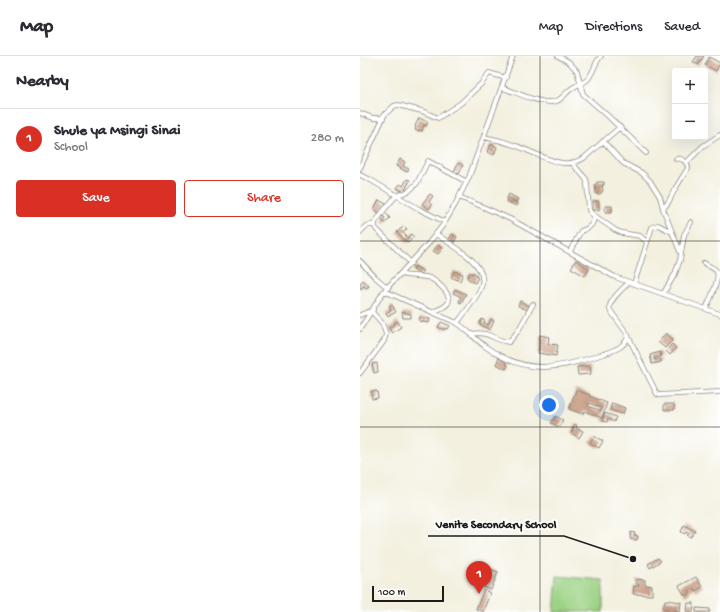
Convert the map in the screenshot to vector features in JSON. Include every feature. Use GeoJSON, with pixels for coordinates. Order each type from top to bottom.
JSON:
{"type":"FeatureCollection","features":[{"type":"Feature","properties":{"kind":"street"},"geometry":{"type":"LineString","coordinates":[[360,330],[384,291],[436,234],[445,222],[459,197],[467,182],[503,88],[513,56]]}},
{"type":"Feature","properties":{"kind":"street"},"geometry":{"type":"LineString","coordinates":[[558,56],[574,66],[577,71],[583,94],[620,127],[646,153]]}},
{"type":"Feature","properties":{"kind":"street"},"geometry":{"type":"LineString","coordinates":[[503,88],[527,97],[549,102],[557,101],[574,87],[587,80],[595,63],[601,56]]}},
{"type":"Feature","properties":{"kind":"street"},"geometry":{"type":"LineString","coordinates":[[360,113],[378,119],[385,115],[394,106],[398,105],[422,111],[436,118],[441,117],[467,98],[482,83],[489,73],[506,78]]}},
{"type":"Feature","properties":{"kind":"street"},"geometry":{"type":"LineString","coordinates":[[360,168],[385,115]]}},
{"type":"Feature","properties":{"kind":"street"},"geometry":{"type":"LineString","coordinates":[[484,137],[512,144],[556,162],[572,163],[584,158],[620,127]]}},
{"type":"Feature","properties":{"kind":"street"},"geometry":{"type":"LineString","coordinates":[[686,163],[703,146],[720,135]]}},
{"type":"Feature","properties":{"kind":"street"},"geometry":{"type":"LineString","coordinates":[[603,141],[623,163],[642,173],[650,181],[660,197],[681,254]]}},
{"type":"Feature","properties":{"kind":"street"},"geometry":{"type":"LineString","coordinates":[[663,208],[669,201],[675,188],[687,170],[688,166],[686,163],[679,158],[676,159]]}},
{"type":"Feature","properties":{"kind":"street"},"geometry":{"type":"LineString","coordinates":[[360,232],[366,226],[375,224],[396,196],[409,191],[417,183],[428,161],[467,182]]}},
{"type":"Feature","properties":{"kind":"street"},"geometry":{"type":"LineString","coordinates":[[572,163],[586,179],[589,210],[595,216],[616,230],[622,233],[640,236],[647,242]]}},
{"type":"Feature","properties":{"kind":"street"},"geometry":{"type":"LineString","coordinates":[[360,175],[445,222]]}},
{"type":"Feature","properties":{"kind":"street"},"geometry":{"type":"LineString","coordinates":[[459,197],[510,219],[615,277],[720,314]]}},
{"type":"Feature","properties":{"kind":"street"},"geometry":{"type":"LineString","coordinates":[[570,251],[581,231],[588,228],[592,224],[595,216]]}},
{"type":"Feature","properties":{"kind":"street"},"geometry":{"type":"LineString","coordinates":[[663,294],[675,274],[681,254],[684,235],[691,222]]}},
{"type":"Feature","properties":{"kind":"street"},"geometry":{"type":"LineString","coordinates":[[375,224],[380,234],[411,263]]}},
{"type":"Feature","properties":{"kind":"street"},"geometry":{"type":"LineString","coordinates":[[634,284],[650,231],[654,226],[664,227],[673,232]]}},
{"type":"Feature","properties":{"kind":"street"},"geometry":{"type":"LineString","coordinates":[[436,234],[466,254],[482,276],[480,290],[458,323]]}},
{"type":"Feature","properties":{"kind":"street"},"geometry":{"type":"LineString","coordinates":[[360,261],[388,288]]}},
{"type":"Feature","properties":{"kind":"street"},"geometry":{"type":"LineString","coordinates":[[704,263],[715,270],[719,276],[706,309]]}},
{"type":"Feature","properties":{"kind":"street"},"geometry":{"type":"LineString","coordinates":[[400,274],[426,277],[435,281],[445,291],[449,297],[447,305],[432,312]]}},
{"type":"Feature","properties":{"kind":"street"},"geometry":{"type":"LineString","coordinates":[[629,282],[609,307],[628,335],[657,394],[720,392]]}},
{"type":"Feature","properties":{"kind":"street"},"geometry":{"type":"LineString","coordinates":[[384,291],[458,323],[484,346],[509,361],[540,368],[549,368],[579,362],[617,348],[626,343],[628,340],[628,335]]}},
{"type":"Feature","properties":{"kind":"street"},"geometry":{"type":"LineString","coordinates":[[472,334],[486,333],[504,342],[509,342],[518,331],[533,304]]}},
{"type":"Feature","properties":{"kind":"street"},"geometry":{"type":"LineString","coordinates":[[360,315],[373,311]]}},
{"type":"Feature","properties":{"kind":"street"},"geometry":{"type":"LineString","coordinates":[[360,373],[384,341],[386,334],[382,323],[373,311]]}},
{"type":"Feature","properties":{"kind":"green space"},"geometry":{"type":"Polygon","coordinates":[[[557,576],[603,580],[603,612],[554,612],[557,576]]]}},
{"type":"Feature","properties":{"kind":"building"},"geometry":{"type":"Polygon","coordinates":[[[697,56],[704,56],[698,65],[693,62],[697,56]]]}},
{"type":"Feature","properties":{"kind":"building"},"geometry":{"type":"Polygon","coordinates":[[[709,57],[720,63],[716,71],[705,65],[709,57]]]}},
{"type":"Feature","properties":{"kind":"building"},"geometry":{"type":"Polygon","coordinates":[[[419,118],[428,122],[426,126],[424,125],[422,131],[415,130],[415,126],[419,118]]]}},
{"type":"Feature","properties":{"kind":"building"},"geometry":{"type":"Polygon","coordinates":[[[491,144],[497,147],[494,155],[487,152],[491,144]]]}},
{"type":"Feature","properties":{"kind":"building"},"geometry":{"type":"Polygon","coordinates":[[[400,159],[405,162],[403,166],[409,169],[407,172],[396,166],[400,159]]]}},
{"type":"Feature","properties":{"kind":"building"},"geometry":{"type":"Polygon","coordinates":[[[458,163],[463,165],[459,174],[454,172],[458,163]]]}},
{"type":"Feature","properties":{"kind":"building"},"geometry":{"type":"Polygon","coordinates":[[[407,179],[410,180],[404,192],[397,188],[400,184],[403,186],[407,179]]]}},
{"type":"Feature","properties":{"kind":"building"},"geometry":{"type":"Polygon","coordinates":[[[597,182],[604,182],[604,185],[602,185],[603,191],[600,194],[596,194],[595,184],[597,184],[597,182]]]}},
{"type":"Feature","properties":{"kind":"building"},"geometry":{"type":"Polygon","coordinates":[[[430,194],[433,196],[429,202],[432,205],[429,209],[422,204],[430,194]]]}},
{"type":"Feature","properties":{"kind":"building"},"geometry":{"type":"Polygon","coordinates":[[[509,194],[518,199],[516,202],[511,200],[517,203],[516,206],[506,201],[509,194]]]}},
{"type":"Feature","properties":{"kind":"building"},"geometry":{"type":"Polygon","coordinates":[[[379,200],[386,204],[380,213],[374,209],[379,200]]]}},
{"type":"Feature","properties":{"kind":"building"},"geometry":{"type":"Polygon","coordinates":[[[593,201],[599,201],[599,210],[593,210],[593,201]]]}},
{"type":"Feature","properties":{"kind":"building"},"geometry":{"type":"Polygon","coordinates":[[[605,206],[612,206],[612,212],[605,212],[605,206]]]}},
{"type":"Feature","properties":{"kind":"building"},"geometry":{"type":"Polygon","coordinates":[[[385,212],[390,218],[384,223],[382,221],[385,218],[382,215],[385,212]]]}},
{"type":"Feature","properties":{"kind":"building"},"geometry":{"type":"Polygon","coordinates":[[[404,226],[407,229],[403,233],[408,238],[411,234],[414,237],[408,243],[397,232],[404,226]]]}},
{"type":"Feature","properties":{"kind":"building"},"geometry":{"type":"Polygon","coordinates":[[[452,234],[457,237],[453,244],[448,241],[452,234]]]}},
{"type":"Feature","properties":{"kind":"building"},"geometry":{"type":"Polygon","coordinates":[[[438,245],[443,248],[438,254],[433,251],[438,245]]]}},
{"type":"Feature","properties":{"kind":"building"},"geometry":{"type":"Polygon","coordinates":[[[576,260],[589,269],[585,276],[571,268],[576,260]]]}},
{"type":"Feature","properties":{"kind":"building"},"geometry":{"type":"Polygon","coordinates":[[[415,266],[423,271],[421,275],[413,270],[415,266]]]}},
{"type":"Feature","properties":{"kind":"building"},"geometry":{"type":"Polygon","coordinates":[[[454,271],[463,274],[460,281],[451,277],[454,271]]]}},
{"type":"Feature","properties":{"kind":"building"},"geometry":{"type":"Polygon","coordinates":[[[470,272],[477,275],[476,277],[478,278],[475,283],[467,278],[470,272]]]}},
{"type":"Feature","properties":{"kind":"building"},"geometry":{"type":"Polygon","coordinates":[[[363,280],[369,286],[366,288],[364,286],[360,289],[360,283],[363,280]]]}},
{"type":"Feature","properties":{"kind":"building"},"geometry":{"type":"Polygon","coordinates":[[[455,289],[466,294],[461,303],[459,302],[461,297],[453,293],[455,289]]]}},
{"type":"Feature","properties":{"kind":"building"},"geometry":{"type":"Polygon","coordinates":[[[520,301],[530,306],[528,310],[518,306],[520,301]]]}},
{"type":"Feature","properties":{"kind":"building"},"geometry":{"type":"Polygon","coordinates":[[[392,305],[396,312],[388,316],[386,313],[391,310],[389,306],[392,305]]]}},
{"type":"Feature","properties":{"kind":"building"},"geometry":{"type":"Polygon","coordinates":[[[402,312],[411,314],[411,318],[403,318],[402,312]]]}},
{"type":"Feature","properties":{"kind":"building"},"geometry":{"type":"Polygon","coordinates":[[[420,317],[430,319],[429,323],[419,321],[420,317]]]}},
{"type":"Feature","properties":{"kind":"building"},"geometry":{"type":"Polygon","coordinates":[[[482,319],[485,321],[484,323],[488,325],[491,319],[494,321],[490,330],[479,324],[482,319]]]}},
{"type":"Feature","properties":{"kind":"building"},"geometry":{"type":"Polygon","coordinates":[[[397,321],[401,327],[392,333],[389,328],[397,321]]]}},
{"type":"Feature","properties":{"kind":"building"},"geometry":{"type":"Polygon","coordinates":[[[441,322],[450,326],[448,329],[445,328],[444,330],[438,327],[441,322]]]}},
{"type":"Feature","properties":{"kind":"building"},"geometry":{"type":"Polygon","coordinates":[[[666,333],[673,340],[665,348],[658,342],[666,333]]]}},
{"type":"Feature","properties":{"kind":"building"},"geometry":{"type":"Polygon","coordinates":[[[540,335],[549,337],[548,344],[558,345],[556,356],[538,353],[540,335]]]}},
{"type":"Feature","properties":{"kind":"building"},"geometry":{"type":"Polygon","coordinates":[[[672,344],[676,348],[670,355],[666,351],[672,344]]]}},
{"type":"Feature","properties":{"kind":"building"},"geometry":{"type":"Polygon","coordinates":[[[660,352],[661,357],[654,358],[655,360],[661,359],[661,362],[652,364],[650,355],[660,352]]]}},
{"type":"Feature","properties":{"kind":"building"},"geometry":{"type":"Polygon","coordinates":[[[499,358],[507,363],[506,364],[508,365],[506,369],[496,364],[499,358]]]}},
{"type":"Feature","properties":{"kind":"building"},"geometry":{"type":"Polygon","coordinates":[[[377,363],[378,372],[374,373],[372,364],[377,363]]]}},
{"type":"Feature","properties":{"kind":"building"},"geometry":{"type":"Polygon","coordinates":[[[590,366],[591,374],[578,375],[577,367],[590,366]]]}},
{"type":"Feature","properties":{"kind":"building"},"geometry":{"type":"Polygon","coordinates":[[[576,390],[607,403],[602,418],[584,411],[583,414],[569,409],[576,390]],[[589,403],[588,406],[601,411],[602,408],[589,403]]]}},
{"type":"Feature","properties":{"kind":"building"},"geometry":{"type":"Polygon","coordinates":[[[371,391],[377,391],[378,398],[372,399],[371,391]]]}},
{"type":"Feature","properties":{"kind":"building"},"geometry":{"type":"Polygon","coordinates":[[[612,403],[625,408],[623,414],[610,410],[612,403]]]}},
{"type":"Feature","properties":{"kind":"building"},"geometry":{"type":"Polygon","coordinates":[[[664,404],[674,404],[674,410],[664,410],[664,404]]]}},
{"type":"Feature","properties":{"kind":"building"},"geometry":{"type":"Polygon","coordinates":[[[605,413],[616,417],[614,422],[608,419],[607,422],[602,421],[605,413]]]}},
{"type":"Feature","properties":{"kind":"building"},"geometry":{"type":"Polygon","coordinates":[[[555,416],[563,420],[559,427],[551,423],[555,416]]]}},
{"type":"Feature","properties":{"kind":"building"},"geometry":{"type":"Polygon","coordinates":[[[575,424],[577,425],[576,428],[583,431],[579,438],[571,433],[575,424]]]}},
{"type":"Feature","properties":{"kind":"building"},"geometry":{"type":"Polygon","coordinates":[[[594,436],[603,441],[599,448],[590,443],[594,436]]]}},
{"type":"Feature","properties":{"kind":"building"},"geometry":{"type":"Polygon","coordinates":[[[684,525],[695,531],[691,537],[687,535],[689,533],[686,532],[685,534],[681,532],[684,525]]]}},
{"type":"Feature","properties":{"kind":"building"},"geometry":{"type":"Polygon","coordinates":[[[631,532],[638,536],[637,540],[630,539],[631,532]]]}},
{"type":"Feature","properties":{"kind":"building"},"geometry":{"type":"Polygon","coordinates":[[[658,558],[661,561],[650,568],[648,564],[658,558]]]}},
{"type":"Feature","properties":{"kind":"building"},"geometry":{"type":"Polygon","coordinates":[[[491,569],[498,572],[491,590],[483,587],[491,569]]]}},
{"type":"Feature","properties":{"kind":"building"},"geometry":{"type":"Polygon","coordinates":[[[696,577],[702,587],[695,591],[694,588],[685,596],[679,586],[696,577]]]}},
{"type":"Feature","properties":{"kind":"building"},"geometry":{"type":"Polygon","coordinates":[[[636,579],[645,580],[645,585],[652,586],[652,595],[633,594],[634,586],[639,586],[639,584],[636,584],[636,579]]]}},
{"type":"Feature","properties":{"kind":"building"},"geometry":{"type":"Polygon","coordinates":[[[484,590],[490,593],[483,612],[476,609],[484,590]]]}},
{"type":"Feature","properties":{"kind":"building"},"geometry":{"type":"Polygon","coordinates":[[[665,600],[681,602],[680,611],[663,608],[665,600]]]}},
{"type":"Feature","properties":{"kind":"building"},"geometry":{"type":"Polygon","coordinates":[[[688,603],[694,603],[693,612],[687,612],[688,603]]]}},
{"type":"Feature","properties":{"kind":"building"},"geometry":{"type":"Polygon","coordinates":[[[696,608],[710,609],[710,612],[696,612],[696,608]]]}},
{"type":"Feature","properties":{"kind":"place","name":"Venite Secondary School"},"geometry":{"type":"Point","coordinates":[633,559]}},
{"type":"Feature","properties":{"kind":"place","name":"Shule ya Msingi Sinai"},"geometry":{"type":"Point","coordinates":[479,594]}}]}
